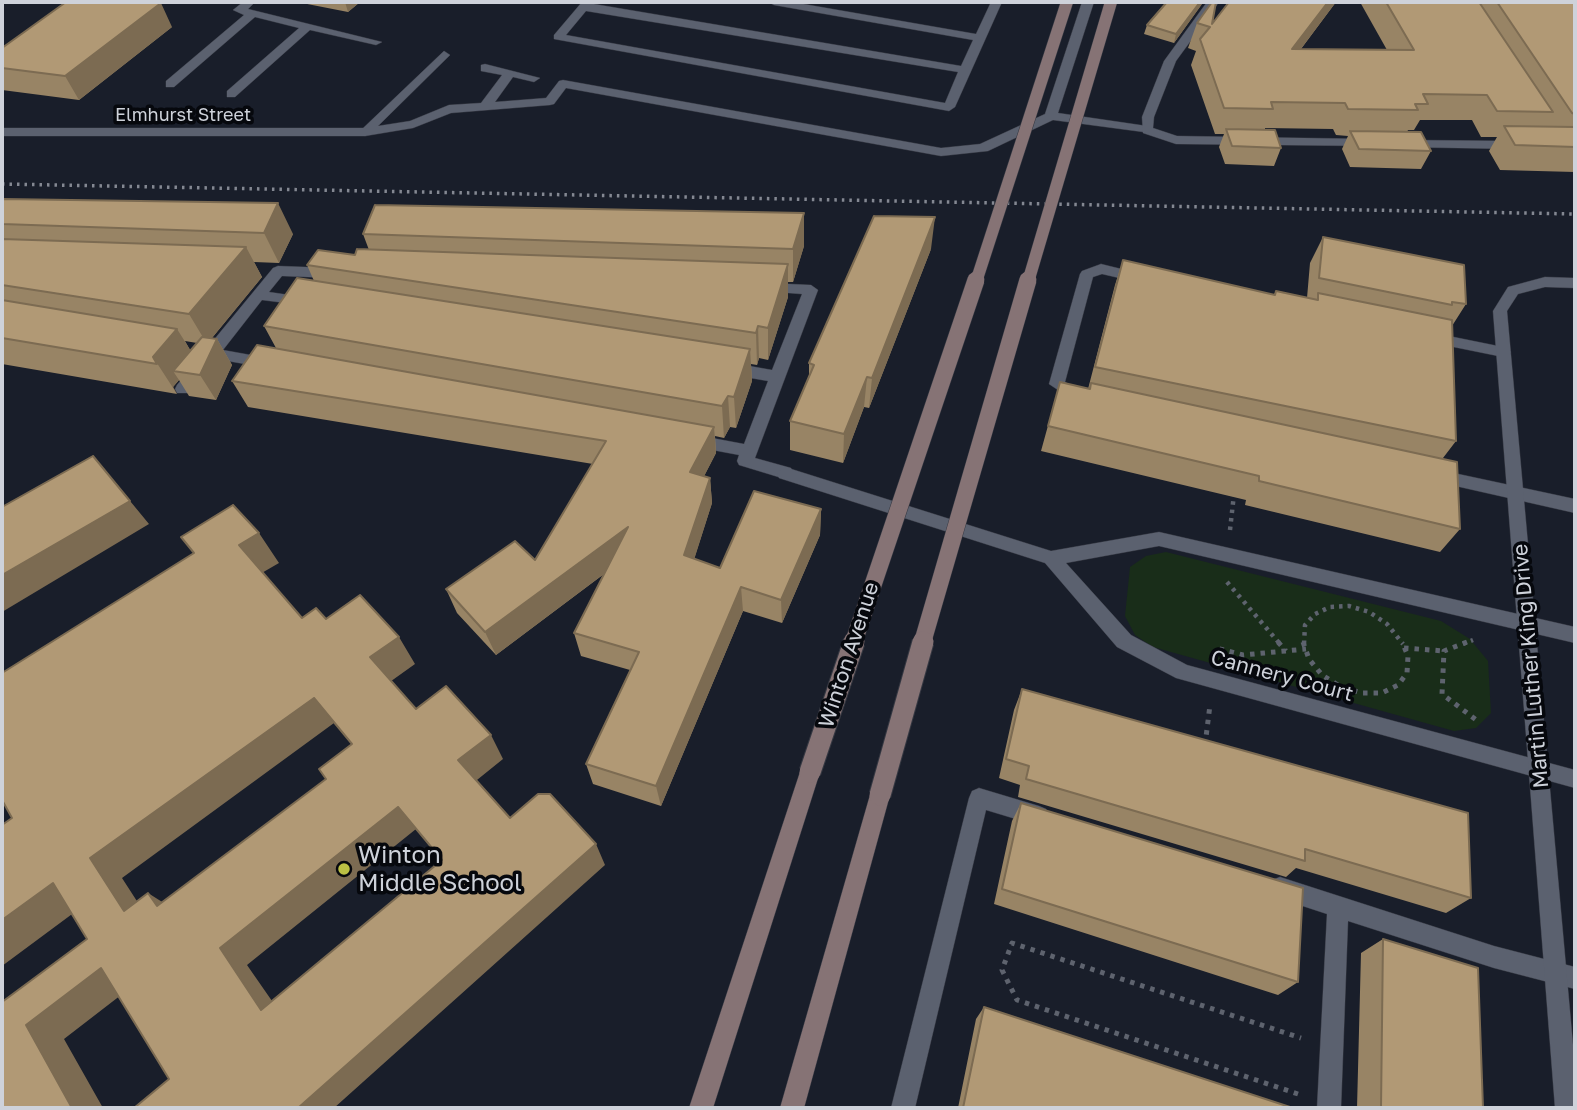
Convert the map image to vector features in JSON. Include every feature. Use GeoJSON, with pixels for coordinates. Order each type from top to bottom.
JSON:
{"type":"FeatureCollection","features":[{"type":"Feature","properties":{"kind":"main road","name":"Winton Avenue"},"geometry":{"type":"LineString","coordinates":[[701,1108],[1067,2]]}},
{"type":"Feature","properties":{"kind":"main road"},"geometry":{"type":"LineString","coordinates":[[792,1108],[954,529],[1111,2]]}},
{"type":"Feature","properties":{"kind":"street"},"geometry":{"type":"LineString","coordinates":[[774,2],[979,38]]}},
{"type":"Feature","properties":{"kind":"street"},"geometry":{"type":"LineString","coordinates":[[965,70],[586,4],[558,37],[949,107],[995,2]]}},
{"type":"Feature","properties":{"kind":"street"},"geometry":{"type":"LineString","coordinates":[[1088,2],[1051,116],[1147,130],[1177,140],[1524,145]]}},
{"type":"Feature","properties":{"kind":"street"},"geometry":{"type":"LineString","coordinates":[[1147,130],[1148,117],[1170,61],[1213,2]]}},
{"type":"Feature","properties":{"kind":"street"},"geometry":{"type":"LineString","coordinates":[[170,84],[251,7],[308,26],[376,42]]}},
{"type":"Feature","properties":{"kind":"street"},"geometry":{"type":"LineString","coordinates":[[231,94],[308,26]]}},
{"type":"Feature","properties":{"kind":"street"},"geometry":{"type":"LineString","coordinates":[[365,132],[444,55]]}},
{"type":"Feature","properties":{"kind":"street"},"geometry":{"type":"LineString","coordinates":[[485,68],[534,78]]}},
{"type":"Feature","properties":{"kind":"street"},"geometry":{"type":"LineString","coordinates":[[485,106],[510,73]]}},
{"type":"Feature","properties":{"kind":"street","name":"Elmhurst Street"},"geometry":{"type":"LineString","coordinates":[[2,132],[365,132],[413,124],[449,109],[550,101],[563,84],[941,152],[982,148],[1051,116]]}},
{"type":"Feature","properties":{"kind":"street"},"geometry":{"type":"LineString","coordinates":[[1094,402],[1080,399],[1057,384],[1087,274],[1101,269],[1154,280]]}},
{"type":"Feature","properties":{"kind":"street"},"geometry":{"type":"LineString","coordinates":[[183,389],[259,295],[271,271],[346,274]]}},
{"type":"Feature","properties":{"kind":"street","name":"Martin Luther King Drive"},"geometry":{"type":"LineString","coordinates":[[1567,1108],[1566,976],[1540,769],[1500,311],[1513,290],[1545,282],[1575,283]]}},
{"type":"Feature","properties":{"kind":"street"},"geometry":{"type":"LineString","coordinates":[[757,288],[811,290],[745,461],[1051,558],[1159,539],[1575,635]]}},
{"type":"Feature","properties":{"kind":"street"},"geometry":{"type":"LineString","coordinates":[[259,295],[327,306]]}},
{"type":"Feature","properties":{"kind":"street"},"geometry":{"type":"LineString","coordinates":[[1409,333],[1503,352]]}},
{"type":"Feature","properties":{"kind":"street"},"geometry":{"type":"LineString","coordinates":[[186,349],[281,366]]}},
{"type":"Feature","properties":{"kind":"street"},"geometry":{"type":"LineString","coordinates":[[711,366],[779,377]]}},
{"type":"Feature","properties":{"kind":"street"},"geometry":{"type":"LineString","coordinates":[[680,438],[749,450]]}},
{"type":"Feature","properties":{"kind":"street"},"geometry":{"type":"LineString","coordinates":[[1415,471],[1575,506]]}},
{"type":"Feature","properties":{"kind":"street","name":"Cannery Court"},"geometry":{"type":"LineString","coordinates":[[1051,558],[1124,640],[1183,672],[1575,779]]}},
{"type":"Feature","properties":{"kind":"street"},"geometry":{"type":"LineString","coordinates":[[903,1108],[979,798],[1059,821]]}},
{"type":"Feature","properties":{"kind":"street"},"geometry":{"type":"LineString","coordinates":[[1258,881],[1494,957],[1566,976]]}},
{"type":"Feature","properties":{"kind":"street"},"geometry":{"type":"LineString","coordinates":[[1329,1107],[1338,905]]}},
{"type":"Feature","properties":{"kind":"path"},"geometry":{"type":"LineString","coordinates":[[1235,488],[1223,577],[1286,651]]}},
{"type":"Feature","properties":{"kind":"path"},"geometry":{"type":"LineString","coordinates":[[1349,606],[1369,612],[1387,624],[1404,648],[1408,656],[1406,673],[1398,685],[1382,693],[1362,693],[1341,687],[1322,675],[1309,659],[1305,625],[1314,614],[1330,607],[1349,606]]}},
{"type":"Feature","properties":{"kind":"path"},"geometry":{"type":"LineString","coordinates":[[1404,648],[1444,651],[1477,639]]}},
{"type":"Feature","properties":{"kind":"path"},"geometry":{"type":"LineString","coordinates":[[1205,750],[1216,648],[1243,655],[1306,649]]}},
{"type":"Feature","properties":{"kind":"path"},"geometry":{"type":"LineString","coordinates":[[1444,651],[1442,694],[1485,727]]}},
{"type":"Feature","properties":{"kind":"path"},"geometry":{"type":"LineString","coordinates":[[1329,1107],[1017,1000],[1002,970],[1012,943],[1332,1048]]}},
{"type":"Feature","properties":{"kind":"green space"},"geometry":{"type":"Polygon","coordinates":[[[1166,552],[1441,621],[1470,639],[1488,661],[1491,713],[1476,728],[1454,731],[1153,647],[1135,635],[1125,616],[1130,567],[1146,556],[1166,552]]]}},
{"type":"Feature","properties":{"kind":"building"},"geometry":{"type":"Polygon","coordinates":[[[66,2],[161,3],[65,76],[2,68],[2,48],[66,2]]]}},
{"type":"Feature","properties":{"kind":"building"},"geometry":{"type":"Polygon","coordinates":[[[1167,2],[1200,2],[1176,34],[1147,25],[1167,2]]]}},
{"type":"Feature","properties":{"kind":"building"},"geometry":{"type":"Polygon","coordinates":[[[1212,2],[1216,2],[1212,24],[1229,2],[1328,2],[1292,49],[1414,50],[1386,2],[1479,2],[1553,112],[1497,111],[1487,95],[1423,94],[1428,104],[1415,104],[1418,110],[1348,109],[1345,103],[1271,102],[1273,109],[1224,108],[1200,39],[1210,27],[1197,23],[1212,2]]]}},
{"type":"Feature","properties":{"kind":"building"},"geometry":{"type":"Polygon","coordinates":[[[1497,2],[1575,2],[1575,114],[1572,113],[1497,2]]]}},
{"type":"Feature","properties":{"kind":"building"},"geometry":{"type":"Polygon","coordinates":[[[1504,126],[1575,127],[1575,147],[1515,145],[1504,126]]]}},
{"type":"Feature","properties":{"kind":"building"},"geometry":{"type":"Polygon","coordinates":[[[1226,129],[1275,130],[1281,148],[1232,146],[1226,129]]]}},
{"type":"Feature","properties":{"kind":"building"},"geometry":{"type":"Polygon","coordinates":[[[1350,131],[1421,132],[1431,151],[1359,149],[1350,131]]]}},
{"type":"Feature","properties":{"kind":"building"},"geometry":{"type":"Polygon","coordinates":[[[2,199],[278,203],[264,233],[2,224],[2,199]]]}},
{"type":"Feature","properties":{"kind":"building"},"geometry":{"type":"Polygon","coordinates":[[[375,205],[804,213],[793,249],[363,234],[375,205]]]}},
{"type":"Feature","properties":{"kind":"building"},"geometry":{"type":"Polygon","coordinates":[[[874,216],[935,217],[872,378],[867,377],[844,434],[790,421],[814,365],[809,363],[874,216]]]}},
{"type":"Feature","properties":{"kind":"building"},"geometry":{"type":"Polygon","coordinates":[[[1323,237],[1464,265],[1466,304],[1452,302],[1452,305],[1319,278],[1323,237]]]}},
{"type":"Feature","properties":{"kind":"building"},"geometry":{"type":"Polygon","coordinates":[[[2,239],[246,247],[189,314],[2,285],[2,239]]]}},
{"type":"Feature","properties":{"kind":"building"},"geometry":{"type":"Polygon","coordinates":[[[357,249],[788,264],[768,328],[758,326],[756,333],[307,265],[318,250],[355,255],[357,249]]]}},
{"type":"Feature","properties":{"kind":"building"},"geometry":{"type":"Polygon","coordinates":[[[1123,260],[1275,295],[1276,291],[1318,300],[1318,293],[1452,320],[1456,441],[1095,367],[1123,260]]]}},
{"type":"Feature","properties":{"kind":"building"},"geometry":{"type":"Polygon","coordinates":[[[297,278],[750,349],[734,397],[728,396],[722,406],[264,326],[297,278]]]}},
{"type":"Feature","properties":{"kind":"building"},"geometry":{"type":"Polygon","coordinates":[[[2,300],[177,329],[153,357],[157,364],[2,338],[2,300]]]}},
{"type":"Feature","properties":{"kind":"building"},"geometry":{"type":"Polygon","coordinates":[[[202,337],[217,339],[200,375],[173,371],[202,337]]]}},
{"type":"Feature","properties":{"kind":"building"},"geometry":{"type":"Polygon","coordinates":[[[257,345],[714,427],[690,472],[710,478],[684,555],[720,568],[754,491],[821,509],[781,600],[741,587],[656,786],[586,764],[639,652],[574,633],[628,527],[485,632],[446,589],[515,541],[535,560],[606,441],[232,381],[257,345]]]}},
{"type":"Feature","properties":{"kind":"building"},"geometry":{"type":"Polygon","coordinates":[[[1060,382],[1090,389],[1091,383],[1457,462],[1460,529],[1259,481],[1259,476],[1048,426],[1060,382]]]}},
{"type":"Feature","properties":{"kind":"building"},"geometry":{"type":"Polygon","coordinates":[[[93,456],[130,501],[2,575],[2,507],[93,456]]]}},
{"type":"Feature","properties":{"kind":"building"},"geometry":{"type":"Polygon","coordinates":[[[233,505],[259,533],[239,545],[302,618],[316,608],[326,619],[360,595],[399,637],[370,657],[416,709],[446,686],[491,735],[458,760],[510,818],[538,794],[550,794],[596,844],[298,1108],[134,1108],[169,1079],[101,968],[26,1025],[72,1108],[2,1108],[2,1002],[87,939],[53,883],[2,920],[2,825],[12,818],[2,800],[2,673],[194,553],[181,537],[233,505]],[[314,698],[90,858],[124,911],[148,893],[157,906],[326,779],[319,769],[352,744],[314,698]],[[398,807],[220,948],[261,1010],[442,860],[398,807]]]}},
{"type":"Feature","properties":{"kind":"building"},"geometry":{"type":"Polygon","coordinates":[[[1022,689],[1468,813],[1471,898],[1305,849],[1305,861],[1026,779],[1029,766],[1006,759],[1022,689]]]}},
{"type":"Feature","properties":{"kind":"building"},"geometry":{"type":"Polygon","coordinates":[[[1021,803],[1303,888],[1298,982],[1002,889],[1021,803]]]}},
{"type":"Feature","properties":{"kind":"building"},"geometry":{"type":"Polygon","coordinates":[[[1383,939],[1478,968],[1483,1108],[1381,1108],[1383,939]]]}},
{"type":"Feature","properties":{"kind":"building"},"geometry":{"type":"Polygon","coordinates":[[[984,1007],[1293,1108],[963,1108],[984,1007]]]}},
{"type":"Feature","properties":{"kind":"railway"},"geometry":{"type":"LineString","coordinates":[[2,184],[1575,214]]}},
{"type":"Feature","properties":{"kind":"place","name":"Winton Middle School"},"geometry":{"type":"Point","coordinates":[344,869]}}]}
